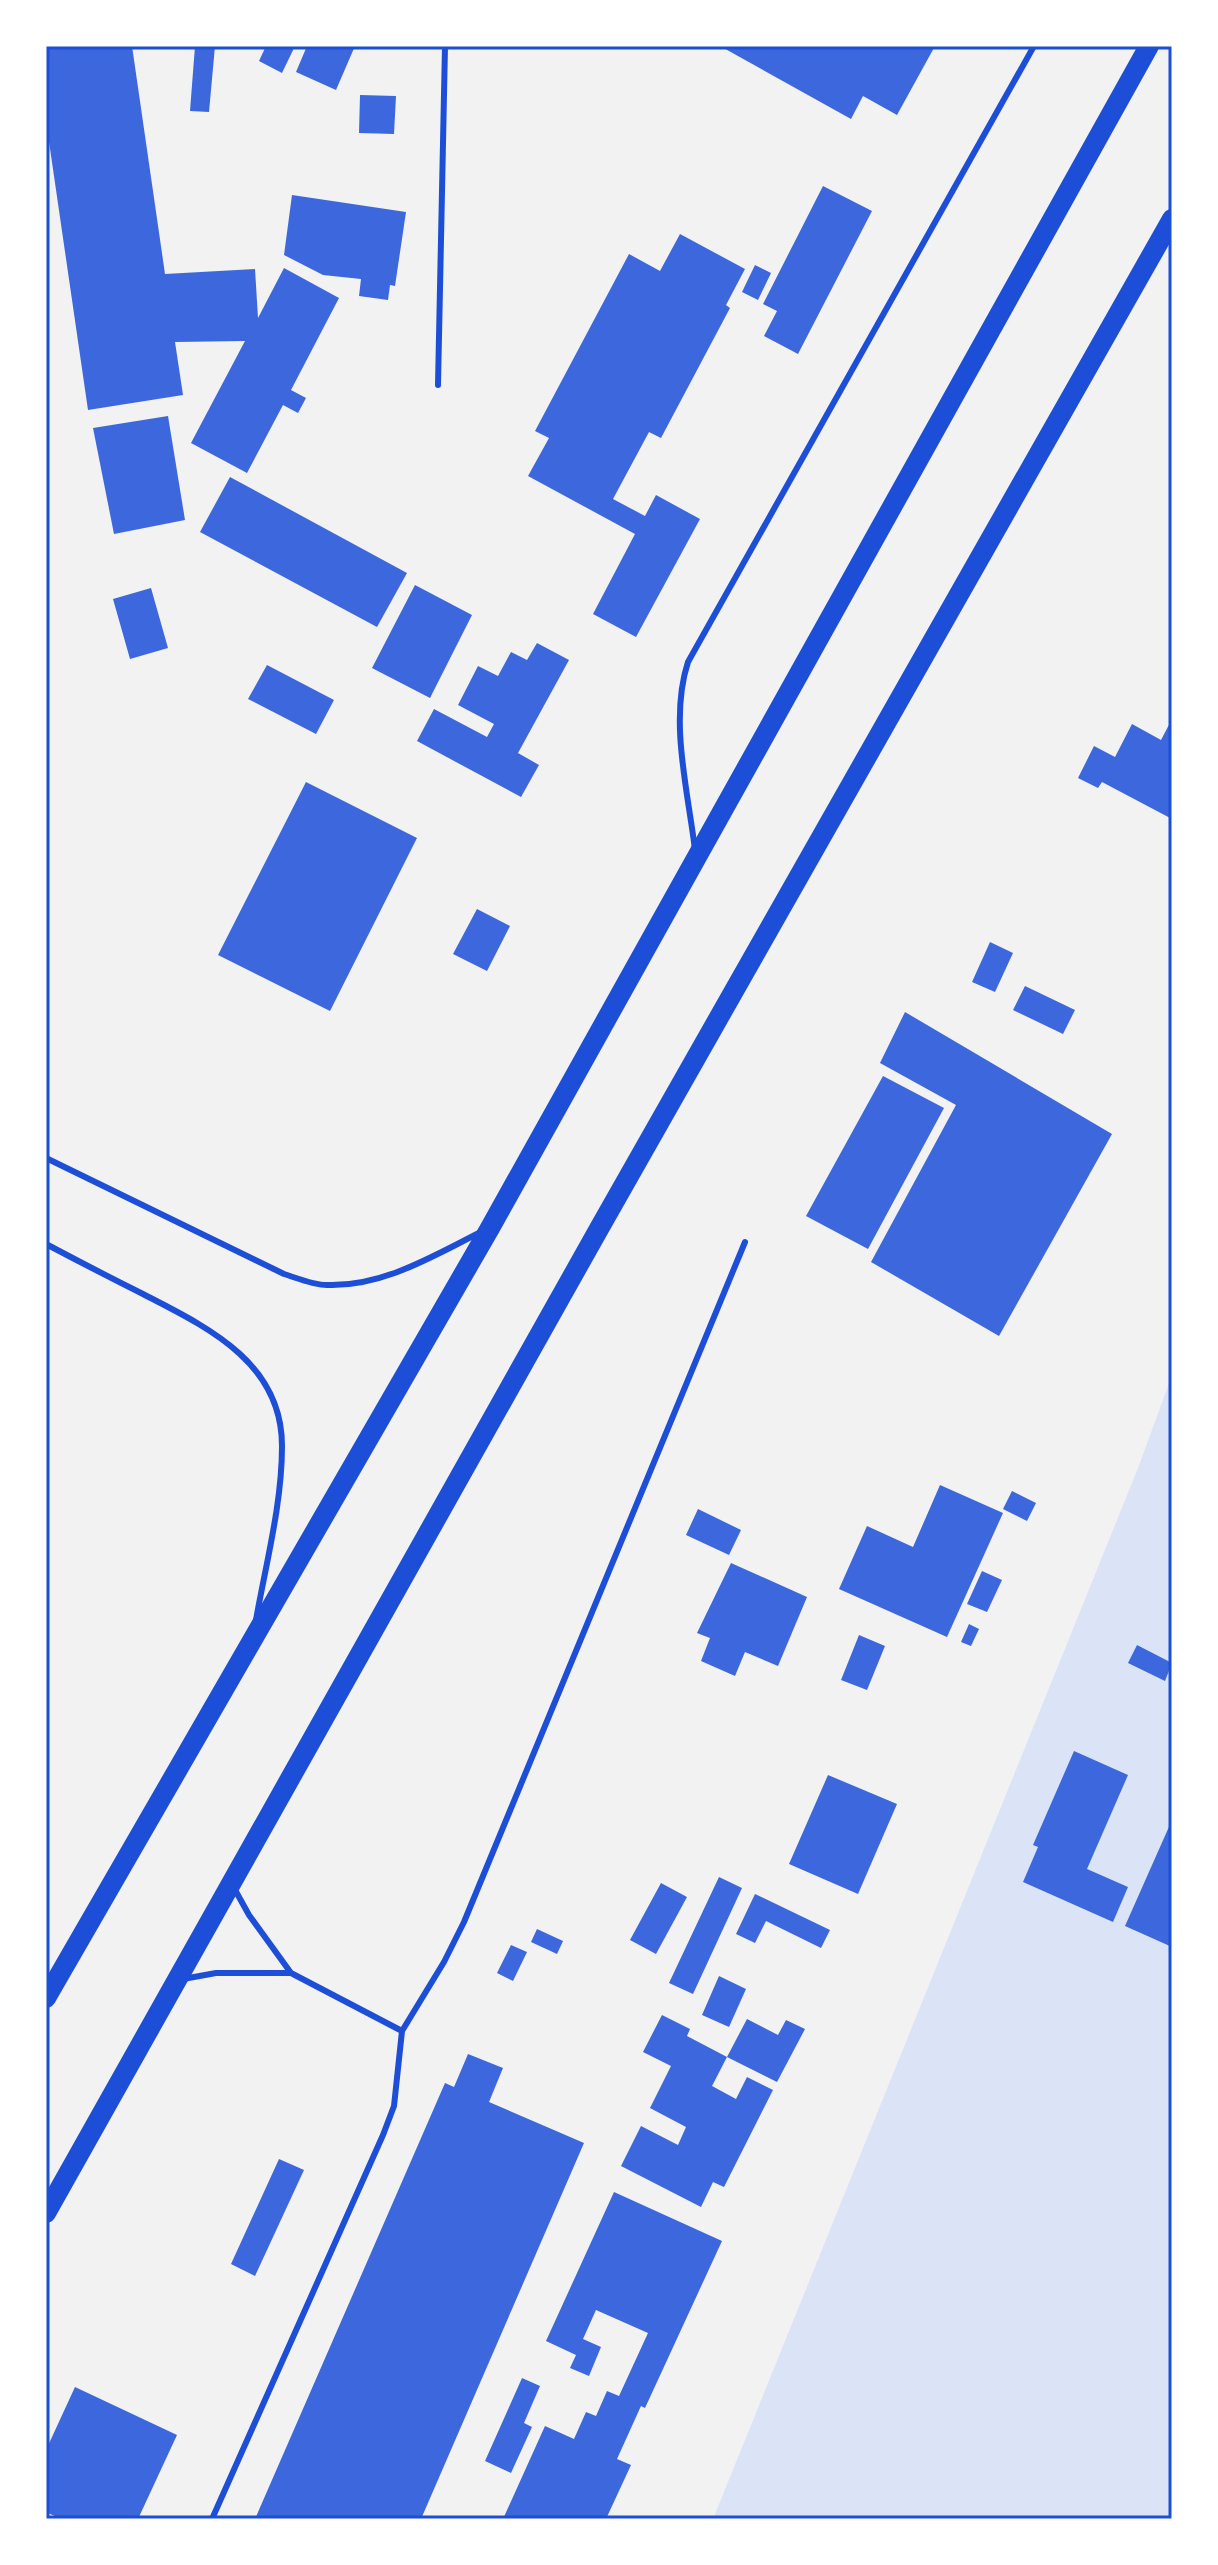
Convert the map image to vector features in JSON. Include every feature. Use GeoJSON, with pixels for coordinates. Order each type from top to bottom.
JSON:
{"type":"FeatureCollection","features":[{"type":"Feature","properties":{"kind":"main road"},"geometry":{"type":"LineString","coordinates":[[46,1998],[490,1228],[1149,46]]}},
{"type":"Feature","properties":{"kind":"main road"},"geometry":{"type":"LineString","coordinates":[[46,2213],[592,1241],[1172,219]]}},
{"type":"Feature","properties":{"kind":"lane"},"geometry":{"type":"LineString","coordinates":[[438,385],[445,46]]}},
{"type":"Feature","properties":{"kind":"lane"},"geometry":{"type":"LineString","coordinates":[[696,859],[679,722],[682,681],[688,662],[1034,46]]}},
{"type":"Feature","properties":{"kind":"lane"},"geometry":{"type":"LineString","coordinates":[[46,1158],[284,1274],[324,1285],[360,1283],[396,1274],[490,1228]]}},
{"type":"Feature","properties":{"kind":"lane"},"geometry":{"type":"LineString","coordinates":[[212,2519],[383,2135],[394,2106],[402,2031],[464,1922],[745,1242]]}},
{"type":"Feature","properties":{"kind":"lane"},"geometry":{"type":"LineString","coordinates":[[46,1244],[201,1324],[232,1345],[259,1373],[273,1399],[282,1442],[280,1486],[252,1638]]}},
{"type":"Feature","properties":{"kind":"lane"},"geometry":{"type":"LineString","coordinates":[[232,1884],[249,1915],[291,1973],[402,2031]]}},
{"type":"Feature","properties":{"kind":"lane"},"geometry":{"type":"LineString","coordinates":[[179,1979],[216,1973],[291,1973]]}},
{"type":"Feature","properties":{"kind":"shaded area"},"geometry":{"type":"Polygon","coordinates":[[[1172,1375],[1172,2519],[713,2519],[1138,1468],[1172,1375]]]}},
{"type":"Feature","properties":{"kind":"building"},"geometry":{"type":"Polygon","coordinates":[[[46,46],[132,46],[165,274],[255,269],[258,318],[284,268],[339,298],[291,390],[306,398],[298,413],[283,405],[247,473],[191,443],[245,341],[175,342],[183,395],[88,410],[46,121],[46,46]]]}},
{"type":"Feature","properties":{"kind":"building"},"geometry":{"type":"Polygon","coordinates":[[[195,46],[215,46],[209,112],[190,111],[195,46]]]}},
{"type":"Feature","properties":{"kind":"building"},"geometry":{"type":"Polygon","coordinates":[[[266,46],[295,46],[282,73],[259,61],[266,46]]]}},
{"type":"Feature","properties":{"kind":"building"},"geometry":{"type":"Polygon","coordinates":[[[307,46],[355,46],[336,90],[296,72],[307,46]]]}},
{"type":"Feature","properties":{"kind":"building"},"geometry":{"type":"Polygon","coordinates":[[[720,46],[935,46],[897,115],[863,96],[851,119],[720,46]]]}},
{"type":"Feature","properties":{"kind":"building"},"geometry":{"type":"Polygon","coordinates":[[[360,95],[396,96],[394,134],[359,133],[360,95]]]}},
{"type":"Feature","properties":{"kind":"building"},"geometry":{"type":"Polygon","coordinates":[[[823,186],[872,211],[798,354],[764,336],[777,311],[763,304],[823,186]]]}},
{"type":"Feature","properties":{"kind":"building"},"geometry":{"type":"Polygon","coordinates":[[[292,195],[406,212],[395,286],[390,285],[388,300],[359,296],[361,279],[323,275],[284,255],[292,195]]]}},
{"type":"Feature","properties":{"kind":"building"},"geometry":{"type":"Polygon","coordinates":[[[680,234],[745,269],[726,305],[730,308],[661,438],[649,432],[613,499],[645,516],[656,495],[700,519],[636,637],[593,614],[635,534],[528,476],[549,438],[535,431],[629,254],[660,271],[680,234]]]}},
{"type":"Feature","properties":{"kind":"building"},"geometry":{"type":"Polygon","coordinates":[[[755,265],[771,273],[758,300],[742,292],[755,265]]]}},
{"type":"Feature","properties":{"kind":"building"},"geometry":{"type":"Polygon","coordinates":[[[168,416],[185,520],[114,534],[93,428],[168,416]]]}},
{"type":"Feature","properties":{"kind":"building"},"geometry":{"type":"Polygon","coordinates":[[[230,477],[407,573],[377,627],[200,532],[230,477]]]}},
{"type":"Feature","properties":{"kind":"building"},"geometry":{"type":"Polygon","coordinates":[[[415,585],[472,615],[430,698],[372,668],[415,585]]]}},
{"type":"Feature","properties":{"kind":"building"},"geometry":{"type":"Polygon","coordinates":[[[151,588],[168,648],[130,659],[113,599],[151,588]]]}},
{"type":"Feature","properties":{"kind":"building"},"geometry":{"type":"Polygon","coordinates":[[[537,643],[569,660],[518,753],[539,765],[521,797],[417,741],[434,709],[487,737],[494,724],[458,705],[478,666],[498,676],[511,652],[527,660],[537,643]]]}},
{"type":"Feature","properties":{"kind":"building"},"geometry":{"type":"Polygon","coordinates":[[[267,665],[334,700],[316,734],[248,699],[267,665]]]}},
{"type":"Feature","properties":{"kind":"building"},"geometry":{"type":"Polygon","coordinates":[[[1172,719],[1172,819],[1102,782],[1098,788],[1078,778],[1094,746],[1115,757],[1132,724],[1161,740],[1172,719]]]}},
{"type":"Feature","properties":{"kind":"building"},"geometry":{"type":"Polygon","coordinates":[[[306,782],[417,838],[330,1011],[218,955],[306,782]]]}},
{"type":"Feature","properties":{"kind":"building"},"geometry":{"type":"Polygon","coordinates":[[[477,909],[510,926],[487,971],[453,954],[477,909]]]}},
{"type":"Feature","properties":{"kind":"building"},"geometry":{"type":"Polygon","coordinates":[[[990,942],[1013,953],[995,992],[972,982],[990,942]]]}},
{"type":"Feature","properties":{"kind":"building"},"geometry":{"type":"Polygon","coordinates":[[[1025,986],[1075,1010],[1063,1034],[1013,1010],[1025,986]]]}},
{"type":"Feature","properties":{"kind":"building"},"geometry":{"type":"Polygon","coordinates":[[[905,1012],[1112,1134],[999,1336],[871,1262],[956,1105],[880,1063],[905,1012]]]}},
{"type":"Feature","properties":{"kind":"building"},"geometry":{"type":"Polygon","coordinates":[[[883,1076],[944,1108],[868,1249],[806,1216],[883,1076]]]}},
{"type":"Feature","properties":{"kind":"building"},"geometry":{"type":"Polygon","coordinates":[[[940,1485],[1003,1513],[947,1637],[839,1589],[867,1526],[913,1547],[940,1485]]]}},
{"type":"Feature","properties":{"kind":"building"},"geometry":{"type":"Polygon","coordinates":[[[1012,1491],[1036,1503],[1027,1521],[1003,1509],[1012,1491]]]}},
{"type":"Feature","properties":{"kind":"building"},"geometry":{"type":"Polygon","coordinates":[[[698,1509],[741,1530],[729,1555],[686,1535],[698,1509]]]}},
{"type":"Feature","properties":{"kind":"building"},"geometry":{"type":"Polygon","coordinates":[[[731,1563],[807,1597],[778,1666],[745,1652],[735,1676],[701,1661],[710,1638],[697,1633],[731,1563]]]}},
{"type":"Feature","properties":{"kind":"building"},"geometry":{"type":"Polygon","coordinates":[[[982,1571],[1002,1580],[987,1612],[967,1604],[982,1571]]]}},
{"type":"Feature","properties":{"kind":"building"},"geometry":{"type":"Polygon","coordinates":[[[969,1624],[979,1629],[971,1646],[961,1642],[969,1624]]]}},
{"type":"Feature","properties":{"kind":"building"},"geometry":{"type":"Polygon","coordinates":[[[859,1635],[885,1646],[867,1690],[841,1680],[859,1635]]]}},
{"type":"Feature","properties":{"kind":"building"},"geometry":{"type":"Polygon","coordinates":[[[1137,1645],[1172,1663],[1165,1681],[1128,1663],[1137,1645]]]}},
{"type":"Feature","properties":{"kind":"building"},"geometry":{"type":"Polygon","coordinates":[[[1074,1751],[1128,1775],[1087,1869],[1128,1887],[1113,1922],[1023,1882],[1038,1847],[1033,1845],[1074,1751]]]}},
{"type":"Feature","properties":{"kind":"building"},"geometry":{"type":"Polygon","coordinates":[[[828,1775],[897,1804],[858,1894],[789,1864],[828,1775]]]}},
{"type":"Feature","properties":{"kind":"building"},"geometry":{"type":"Polygon","coordinates":[[[1172,1820],[1172,1947],[1125,1926],[1172,1820]]]}},
{"type":"Feature","properties":{"kind":"building"},"geometry":{"type":"Polygon","coordinates":[[[719,1877],[742,1888],[693,1994],[669,1983],[719,1877]]]}},
{"type":"Feature","properties":{"kind":"building"},"geometry":{"type":"Polygon","coordinates":[[[661,1883],[687,1897],[656,1954],[630,1940],[661,1883]]]}},
{"type":"Feature","properties":{"kind":"building"},"geometry":{"type":"Polygon","coordinates":[[[755,1894],[830,1930],[821,1948],[766,1921],[755,1943],[736,1934],[755,1894]]]}},
{"type":"Feature","properties":{"kind":"building"},"geometry":{"type":"Polygon","coordinates":[[[537,1929],[563,1941],[557,1954],[531,1942],[537,1929]]]}},
{"type":"Feature","properties":{"kind":"building"},"geometry":{"type":"Polygon","coordinates":[[[511,1945],[527,1952],[513,1981],[497,1973],[511,1945]]]}},
{"type":"Feature","properties":{"kind":"building"},"geometry":{"type":"Polygon","coordinates":[[[719,1976],[746,1989],[729,2027],[702,2015],[719,1976]]]}},
{"type":"Feature","properties":{"kind":"building"},"geometry":{"type":"Polygon","coordinates":[[[662,2015],[690,2029],[687,2036],[727,2057],[712,2086],[736,2099],[747,2077],[773,2090],[724,2187],[713,2182],[701,2207],[621,2166],[641,2126],[678,2145],[686,2127],[650,2108],[671,2066],[643,2052],[662,2015]]]}},
{"type":"Feature","properties":{"kind":"building"},"geometry":{"type":"Polygon","coordinates":[[[747,2019],[778,2035],[786,2020],[805,2029],[777,2082],[727,2057],[747,2019]]]}},
{"type":"Feature","properties":{"kind":"building"},"geometry":{"type":"Polygon","coordinates":[[[468,2054],[503,2068],[489,2102],[584,2143],[421,2519],[255,2519],[445,2083],[454,2087],[468,2054]]]}},
{"type":"Feature","properties":{"kind":"building"},"geometry":{"type":"Polygon","coordinates":[[[279,2159],[304,2170],[255,2276],[231,2264],[279,2159]]]}},
{"type":"Feature","properties":{"kind":"building"},"geometry":{"type":"Polygon","coordinates":[[[614,2192],[722,2241],[645,2408],[641,2406],[617,2459],[631,2465],[606,2519],[503,2519],[545,2426],[574,2439],[586,2412],[596,2416],[607,2391],[619,2396],[648,2333],[596,2310],[583,2339],[601,2347],[589,2376],[570,2368],[576,2355],[546,2341],[614,2192]]]}},
{"type":"Feature","properties":{"kind":"building"},"geometry":{"type":"Polygon","coordinates":[[[522,2378],[540,2386],[524,2423],[532,2427],[511,2473],[485,2461],[522,2378]]]}},
{"type":"Feature","properties":{"kind":"building"},"geometry":{"type":"Polygon","coordinates":[[[75,2387],[177,2435],[138,2519],[61,2519],[46,2512],[46,2450],[75,2387]]]}}]}
